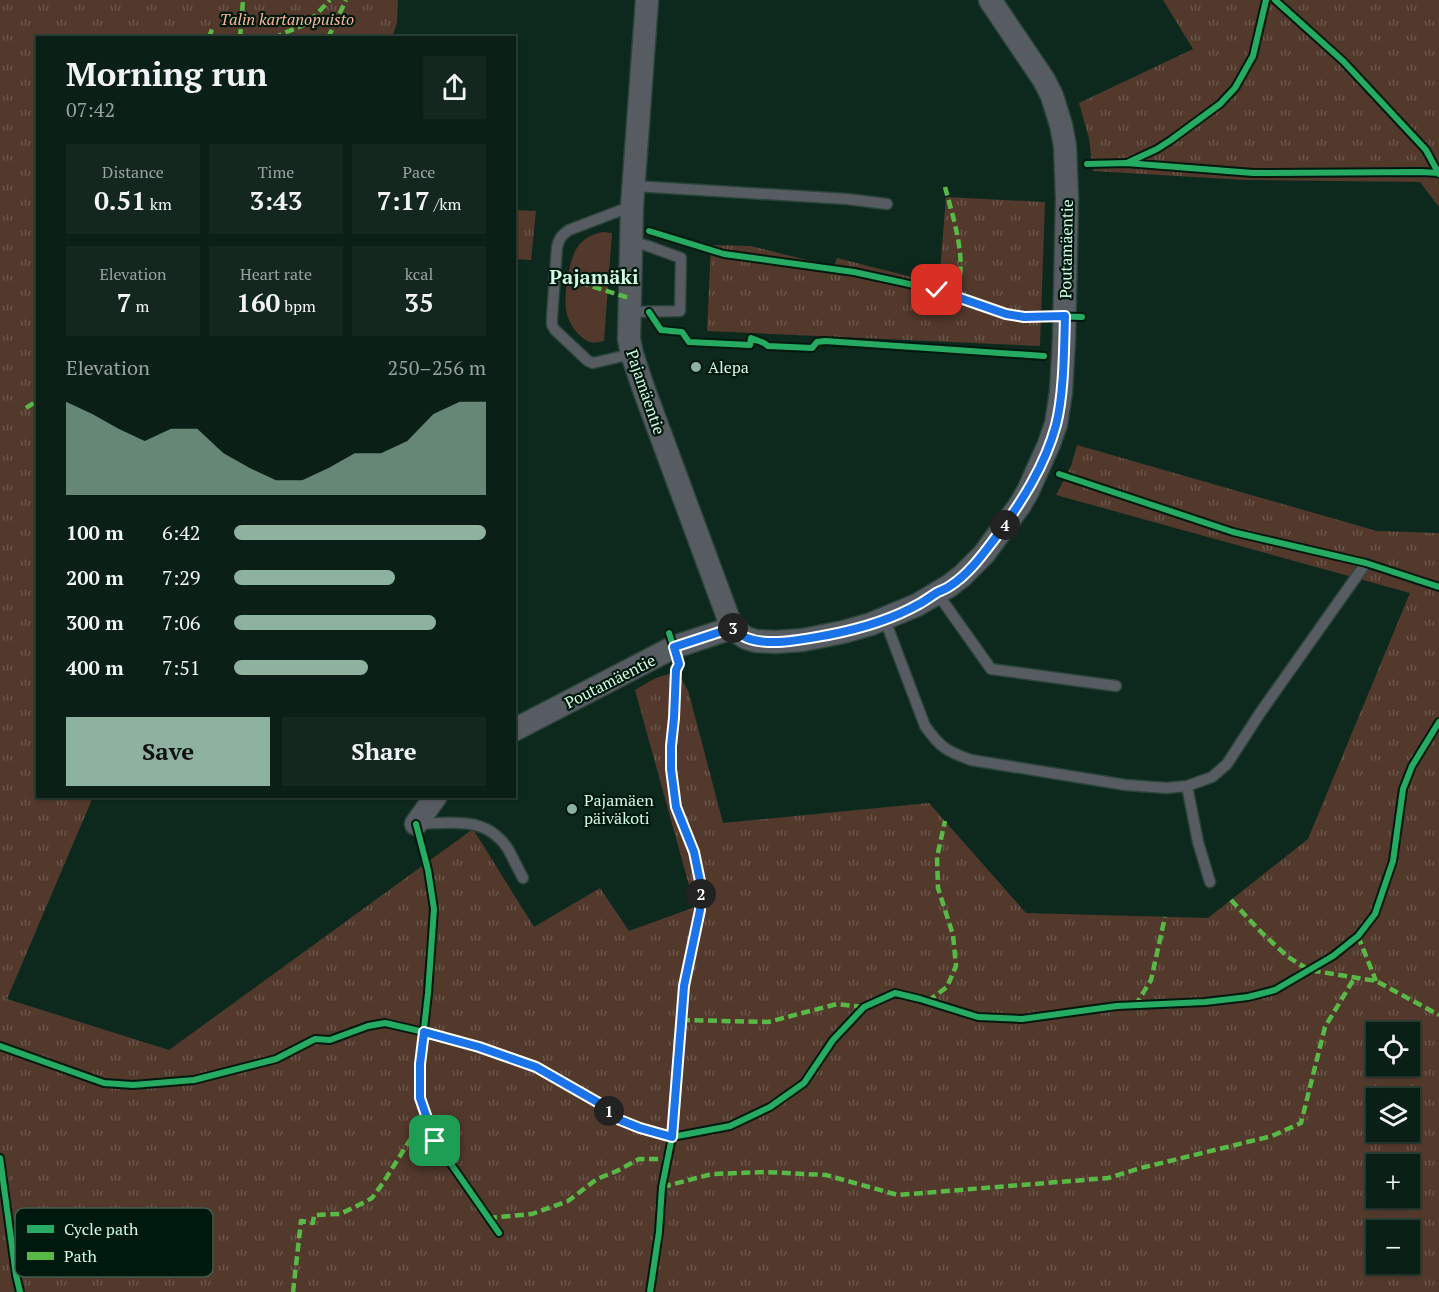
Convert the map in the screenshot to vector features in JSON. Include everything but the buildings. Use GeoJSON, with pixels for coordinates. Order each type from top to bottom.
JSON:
{"type":"FeatureCollection","features":[{"type":"Feature","properties":{"kind":"street","name":"Pajamäentie"},"geometry":{"type":"LineString","coordinates":[[647,0],[633,196],[629,339],[632,354],[732,628]]}},
{"type":"Feature","properties":{"kind":"street","name":"Poutamäentie"},"geometry":{"type":"LineString","coordinates":[[516,729],[674,647],[732,628],[746,638],[775,642],[802,640],[843,632],[885,620],[917,605],[950,586],[962,576],[984,554],[1020,505],[1050,444],[1061,392],[1067,199],[1065,146],[1052,96],[1044,80],[990,0]]}},
{"type":"Feature","properties":{"kind":"street"},"geometry":{"type":"LineString","coordinates":[[416,824],[435,798]]}},
{"type":"Feature","properties":{"kind":"lane"},"geometry":{"type":"LineString","coordinates":[[632,354],[597,362],[588,361],[552,325],[557,247],[562,235],[569,230],[633,196],[847,199],[887,204]]}},
{"type":"Feature","properties":{"kind":"lane"},"geometry":{"type":"LineString","coordinates":[[629,312],[680,311],[681,279],[681,258],[631,241]]}},
{"type":"Feature","properties":{"kind":"lane"},"geometry":{"type":"LineString","coordinates":[[885,620],[925,726],[936,741],[950,752],[970,760],[1126,785],[1167,788],[1187,786],[1212,777],[1227,764],[1260,713],[1366,563]]}},
{"type":"Feature","properties":{"kind":"lane"},"geometry":{"type":"LineString","coordinates":[[937,593],[992,669],[1116,686]]}},
{"type":"Feature","properties":{"kind":"lane"},"geometry":{"type":"LineString","coordinates":[[1187,786],[1198,842],[1210,882]]}},
{"type":"Feature","properties":{"kind":"lane"},"geometry":{"type":"LineString","coordinates":[[416,824],[468,822],[490,830],[507,847],[523,878]]}},
{"type":"Feature","properties":{"kind":"green space","name":"Talin kartanopuisto"},"geometry":{"type":"Polygon","coordinates":[[[0,0],[398,0],[397,23],[392,36],[36,36],[36,798],[93,798],[7,999],[169,1050],[473,829],[534,927],[600,888],[629,931],[695,907],[635,690],[669,674],[680,677],[688,690],[723,823],[929,803],[1026,913],[1208,918],[1308,839],[1410,593],[1056,495],[1071,466],[1077,445],[1377,531],[1439,533],[1439,1292],[0,1292],[0,0]]]}},
{"type":"Feature","properties":{"kind":"green space"},"geometry":{"type":"Polygon","coordinates":[[[1163,0],[1439,0],[1439,207],[1420,182],[1244,180],[1093,171],[1089,138],[1079,103],[1193,49],[1163,0]]]}},
{"type":"Feature","properties":{"kind":"green space"},"geometry":{"type":"Polygon","coordinates":[[[946,197],[1045,202],[1040,346],[707,331],[711,245],[751,246],[834,267],[837,258],[939,284],[946,197]]]}},
{"type":"Feature","properties":{"kind":"green space"},"geometry":{"type":"Polygon","coordinates":[[[516,210],[536,211],[531,260],[516,259],[516,210]]]}},
{"type":"Feature","properties":{"kind":"green space"},"geometry":{"type":"Polygon","coordinates":[[[603,232],[612,233],[604,341],[592,342],[577,333],[568,319],[567,285],[572,258],[579,245],[590,236],[603,232]]]}},
{"type":"Feature","properties":{"kind":"marked path"},"geometry":{"type":"LineString","coordinates":[[240,36],[243,0]]}},
{"type":"Feature","properties":{"kind":"marked path"},"geometry":{"type":"LineString","coordinates":[[278,36],[308,23],[330,0]]}},
{"type":"Feature","properties":{"kind":"marked path"},"geometry":{"type":"LineString","coordinates":[[329,36],[346,0]]}},
{"type":"Feature","properties":{"kind":"marked path"},"geometry":{"type":"LineString","coordinates":[[210,36],[213,26]]}},
{"type":"Feature","properties":{"kind":"marked path"},"geometry":{"type":"LineString","coordinates":[[945,187],[956,227],[960,258],[958,286],[952,296]]}},
{"type":"Feature","properties":{"kind":"marked path"},"geometry":{"type":"LineString","coordinates":[[555,272],[629,298]]}},
{"type":"Feature","properties":{"kind":"marked path"},"geometry":{"type":"LineString","coordinates":[[26,408],[36,401]]}},
{"type":"Feature","properties":{"kind":"marked path"},"geometry":{"type":"LineString","coordinates":[[928,1001],[947,987],[956,966],[953,935],[938,888],[937,857],[945,821]]}},
{"type":"Feature","properties":{"kind":"marked path"},"geometry":{"type":"LineString","coordinates":[[1231,900],[1288,957],[1309,970],[1376,981],[1439,1015]]}},
{"type":"Feature","properties":{"kind":"marked path"},"geometry":{"type":"LineString","coordinates":[[1135,1006],[1151,980],[1165,917]]}},
{"type":"Feature","properties":{"kind":"marked path"},"geometry":{"type":"LineString","coordinates":[[1358,936],[1376,981]]}},
{"type":"Feature","properties":{"kind":"marked path"},"geometry":{"type":"LineString","coordinates":[[662,1187],[712,1174],[765,1172],[826,1175],[898,1195],[1108,1178],[1272,1136],[1301,1123],[1325,1027],[1355,977]]}},
{"type":"Feature","properties":{"kind":"marked path"},"geometry":{"type":"LineString","coordinates":[[681,1020],[768,1022],[837,1004],[864,1007]]}},
{"type":"Feature","properties":{"kind":"marked path"},"geometry":{"type":"LineString","coordinates":[[293,1292],[301,1221],[313,1223],[314,1215],[340,1214],[372,1198],[410,1140],[430,1126]]}},
{"type":"Feature","properties":{"kind":"marked path"},"geometry":{"type":"LineString","coordinates":[[488,1218],[532,1214],[568,1201],[597,1179],[639,1159],[667,1159]]}},
{"type":"Feature","properties":{"kind":"cycle path"},"geometry":{"type":"LineString","coordinates":[[1129,162],[1171,140],[1220,104],[1235,88],[1253,56],[1266,0]]}},
{"type":"Feature","properties":{"kind":"cycle path"},"geometry":{"type":"LineString","coordinates":[[1275,0],[1343,61],[1426,150],[1439,174]]}},
{"type":"Feature","properties":{"kind":"cycle path"},"geometry":{"type":"LineString","coordinates":[[1087,164],[1126,163],[1253,173],[1439,173]]}},
{"type":"Feature","properties":{"kind":"cycle path"},"geometry":{"type":"LineString","coordinates":[[649,231],[724,254],[854,272],[937,290],[1006,314],[1024,317],[1082,317]]}},
{"type":"Feature","properties":{"kind":"cycle path"},"geometry":{"type":"LineString","coordinates":[[649,312],[661,330],[682,332],[689,342],[750,345],[751,338],[768,346],[812,348],[817,342],[825,341],[1044,356]]}},
{"type":"Feature","properties":{"kind":"cycle path"},"geometry":{"type":"LineString","coordinates":[[1059,474],[1233,532],[1366,563],[1439,587]]}},
{"type":"Feature","properties":{"kind":"cycle path"},"geometry":{"type":"LineString","coordinates":[[650,1292],[659,1232],[662,1187],[672,1137],[684,986],[700,910],[701,886],[694,852],[676,806],[671,769],[676,670],[679,664],[669,633]]}},
{"type":"Feature","properties":{"kind":"cycle path"},"geometry":{"type":"LineString","coordinates":[[0,1046],[104,1083],[133,1085],[194,1080],[276,1059],[315,1039],[330,1040],[368,1026],[385,1023],[479,1047],[536,1067],[599,1103],[620,1120],[640,1128],[672,1137],[730,1126],[770,1107],[804,1083],[833,1040],[864,1007],[895,993],[978,1017],[1022,1019],[1117,1006],[1205,1002],[1248,997],[1275,990],[1333,956],[1358,936],[1375,914],[1393,861],[1403,789],[1412,766],[1439,722]]}},
{"type":"Feature","properties":{"kind":"cycle path"},"geometry":{"type":"LineString","coordinates":[[416,824],[428,870],[434,909],[420,1064],[420,1098],[435,1141],[499,1233]]}},
{"type":"Feature","properties":{"kind":"cycle path"},"geometry":{"type":"LineString","coordinates":[[0,1158],[15,1268]]}},
{"type":"Feature","properties":{"kind":"cycle path"},"geometry":{"type":"LineString","coordinates":[[16,1277],[20,1292]]}},
{"type":"Feature","properties":{"kind":"place","name":"Alepa"},"geometry":{"type":"Point","coordinates":[696,367]}},
{"type":"Feature","properties":{"kind":"place","name":"Pajamäen päiväkoti"},"geometry":{"type":"Point","coordinates":[572,809]}},
{"type":"Feature","properties":{"kind":"district","name":"Pajamäki"},"geometry":{"type":"Point","coordinates":[594,277]}},
{"type":"Feature","properties":{"kind":"route"},"geometry":{"type":"LineString","coordinates":[[435,1141],[420,1098],[420,1064],[424,1032],[479,1047],[536,1067],[599,1103],[620,1120],[672,1137],[684,986],[700,910],[701,886],[694,852],[676,807],[671,769],[676,670],[679,664],[674,647],[732,628],[746,638],[756,640],[775,642],[802,640],[843,632],[885,620],[917,605],[950,586],[984,554],[1020,505],[1050,444],[1061,392],[1065,316],[1044,318],[1006,314],[937,290]]}}]}
